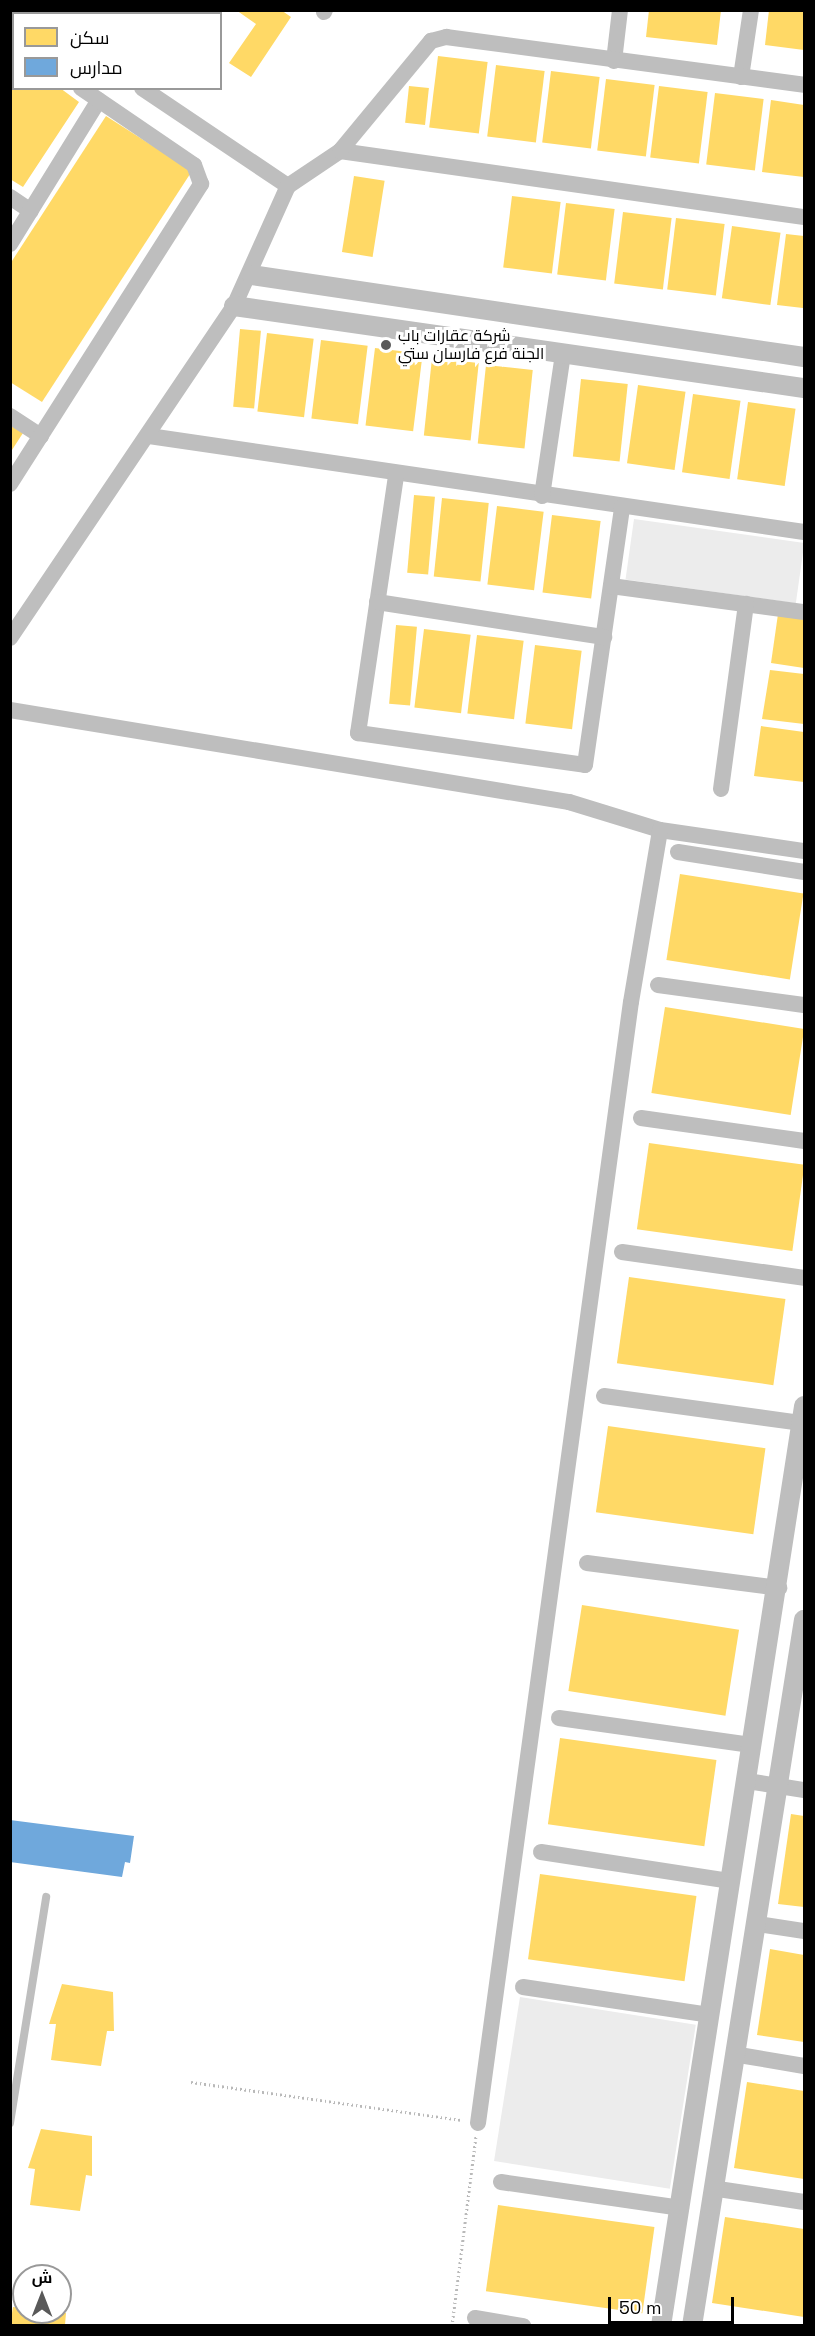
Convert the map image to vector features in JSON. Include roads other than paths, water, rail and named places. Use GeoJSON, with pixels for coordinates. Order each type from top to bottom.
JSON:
{"type":"FeatureCollection","features":[{"type":"Feature","properties":{"kind":"street"},"geometry":{"type":"LineString","coordinates":[[614,61],[620,10]]}},
{"type":"Feature","properties":{"kind":"street"},"geometry":{"type":"LineString","coordinates":[[741,77],[751,10]]}},
{"type":"Feature","properties":{"kind":"street"},"geometry":{"type":"LineString","coordinates":[[10,638],[149,436],[234,306],[252,276],[288,186],[340,151],[431,41],[446,37],[804,85]]}},
{"type":"Feature","properties":{"kind":"street"},"geometry":{"type":"LineString","coordinates":[[10,484],[201,184],[194,165],[84,90]]}},
{"type":"Feature","properties":{"kind":"street"},"geometry":{"type":"LineString","coordinates":[[145,90],[288,186]]}},
{"type":"Feature","properties":{"kind":"street"},"geometry":{"type":"LineString","coordinates":[[10,244],[99,100]]}},
{"type":"Feature","properties":{"kind":"street"},"geometry":{"type":"LineString","coordinates":[[340,151],[804,217]]}},
{"type":"Feature","properties":{"kind":"street"},"geometry":{"type":"LineString","coordinates":[[10,197],[31,211]]}},
{"type":"Feature","properties":{"kind":"street"},"geometry":{"type":"LineString","coordinates":[[252,276],[804,357]]}},
{"type":"Feature","properties":{"kind":"street"},"geometry":{"type":"LineString","coordinates":[[234,306],[804,388]]}},
{"type":"Feature","properties":{"kind":"street"},"geometry":{"type":"LineString","coordinates":[[542,496],[563,352]]}},
{"type":"Feature","properties":{"kind":"street"},"geometry":{"type":"LineString","coordinates":[[10,416],[41,436]]}},
{"type":"Feature","properties":{"kind":"street"},"geometry":{"type":"LineString","coordinates":[[149,436],[396,476],[804,532]]}},
{"type":"Feature","properties":{"kind":"street"},"geometry":{"type":"LineString","coordinates":[[396,476],[358,733],[585,765],[622,507]]}},
{"type":"Feature","properties":{"kind":"street"},"geometry":{"type":"LineString","coordinates":[[611,586],[804,612]]}},
{"type":"Feature","properties":{"kind":"street"},"geometry":{"type":"LineString","coordinates":[[377,602],[604,637]]}},
{"type":"Feature","properties":{"kind":"street"},"geometry":{"type":"LineString","coordinates":[[722,789],[746,604]]}},
{"type":"Feature","properties":{"kind":"street"},"geometry":{"type":"LineString","coordinates":[[10,710],[569,802],[660,830],[804,851]]}},
{"type":"Feature","properties":{"kind":"street"},"geometry":{"type":"LineString","coordinates":[[478,2123],[631,1002],[660,830]]}},
{"type":"Feature","properties":{"kind":"street"},"geometry":{"type":"LineString","coordinates":[[678,852],[804,872]]}},
{"type":"Feature","properties":{"kind":"street"},"geometry":{"type":"LineString","coordinates":[[658,985],[804,1005]]}},
{"type":"Feature","properties":{"kind":"street"},"geometry":{"type":"LineString","coordinates":[[641,1118],[804,1141]]}},
{"type":"Feature","properties":{"kind":"street"},"geometry":{"type":"LineString","coordinates":[[622,1252],[804,1278]]}},
{"type":"Feature","properties":{"kind":"street"},"geometry":{"type":"LineString","coordinates":[[604,1396],[803,1414],[778,1588],[751,1745],[711,2015],[661,2325]]}},
{"type":"Feature","properties":{"kind":"street"},"geometry":{"type":"LineString","coordinates":[[587,1563],[778,1588]]}},
{"type":"Feature","properties":{"kind":"street"},"geometry":{"type":"LineString","coordinates":[[692,2325],[718,2188],[778,1786],[802,1646],[804,1620]]}},
{"type":"Feature","properties":{"kind":"street"},"geometry":{"type":"LineString","coordinates":[[559,1718],[751,1745]]}},
{"type":"Feature","properties":{"kind":"street"},"geometry":{"type":"LineString","coordinates":[[747,1781],[804,1790]]}},
{"type":"Feature","properties":{"kind":"street"},"geometry":{"type":"LineString","coordinates":[[541,1852],[731,1881]]}},
{"type":"Feature","properties":{"kind":"street"},"geometry":{"type":"LineString","coordinates":[[758,1924],[804,1931]]}},
{"type":"Feature","properties":{"kind":"street"},"geometry":{"type":"LineString","coordinates":[[523,1987],[711,2015]]}},
{"type":"Feature","properties":{"kind":"street"},"geometry":{"type":"LineString","coordinates":[[739,2055],[804,2066]]}},
{"type":"Feature","properties":{"kind":"street"},"geometry":{"type":"LineString","coordinates":[[501,2182],[681,2208]]}},
{"type":"Feature","properties":{"kind":"street"},"geometry":{"type":"LineString","coordinates":[[718,2188],[804,2202]]}},
{"type":"Feature","properties":{"kind":"street"},"geometry":{"type":"LineString","coordinates":[[475,2318],[523,2325]]}},
{"type":"Feature","properties":{"kind":"lane"},"geometry":{"type":"LineString","coordinates":[[10,2123],[46,1897]]}},
{"type":"Feature","properties":{"kind":"place","name":"شرکة عقارات باب الجنة فرع فارسان ستي"},"geometry":{"type":"Point","coordinates":[386,345]}}]}
